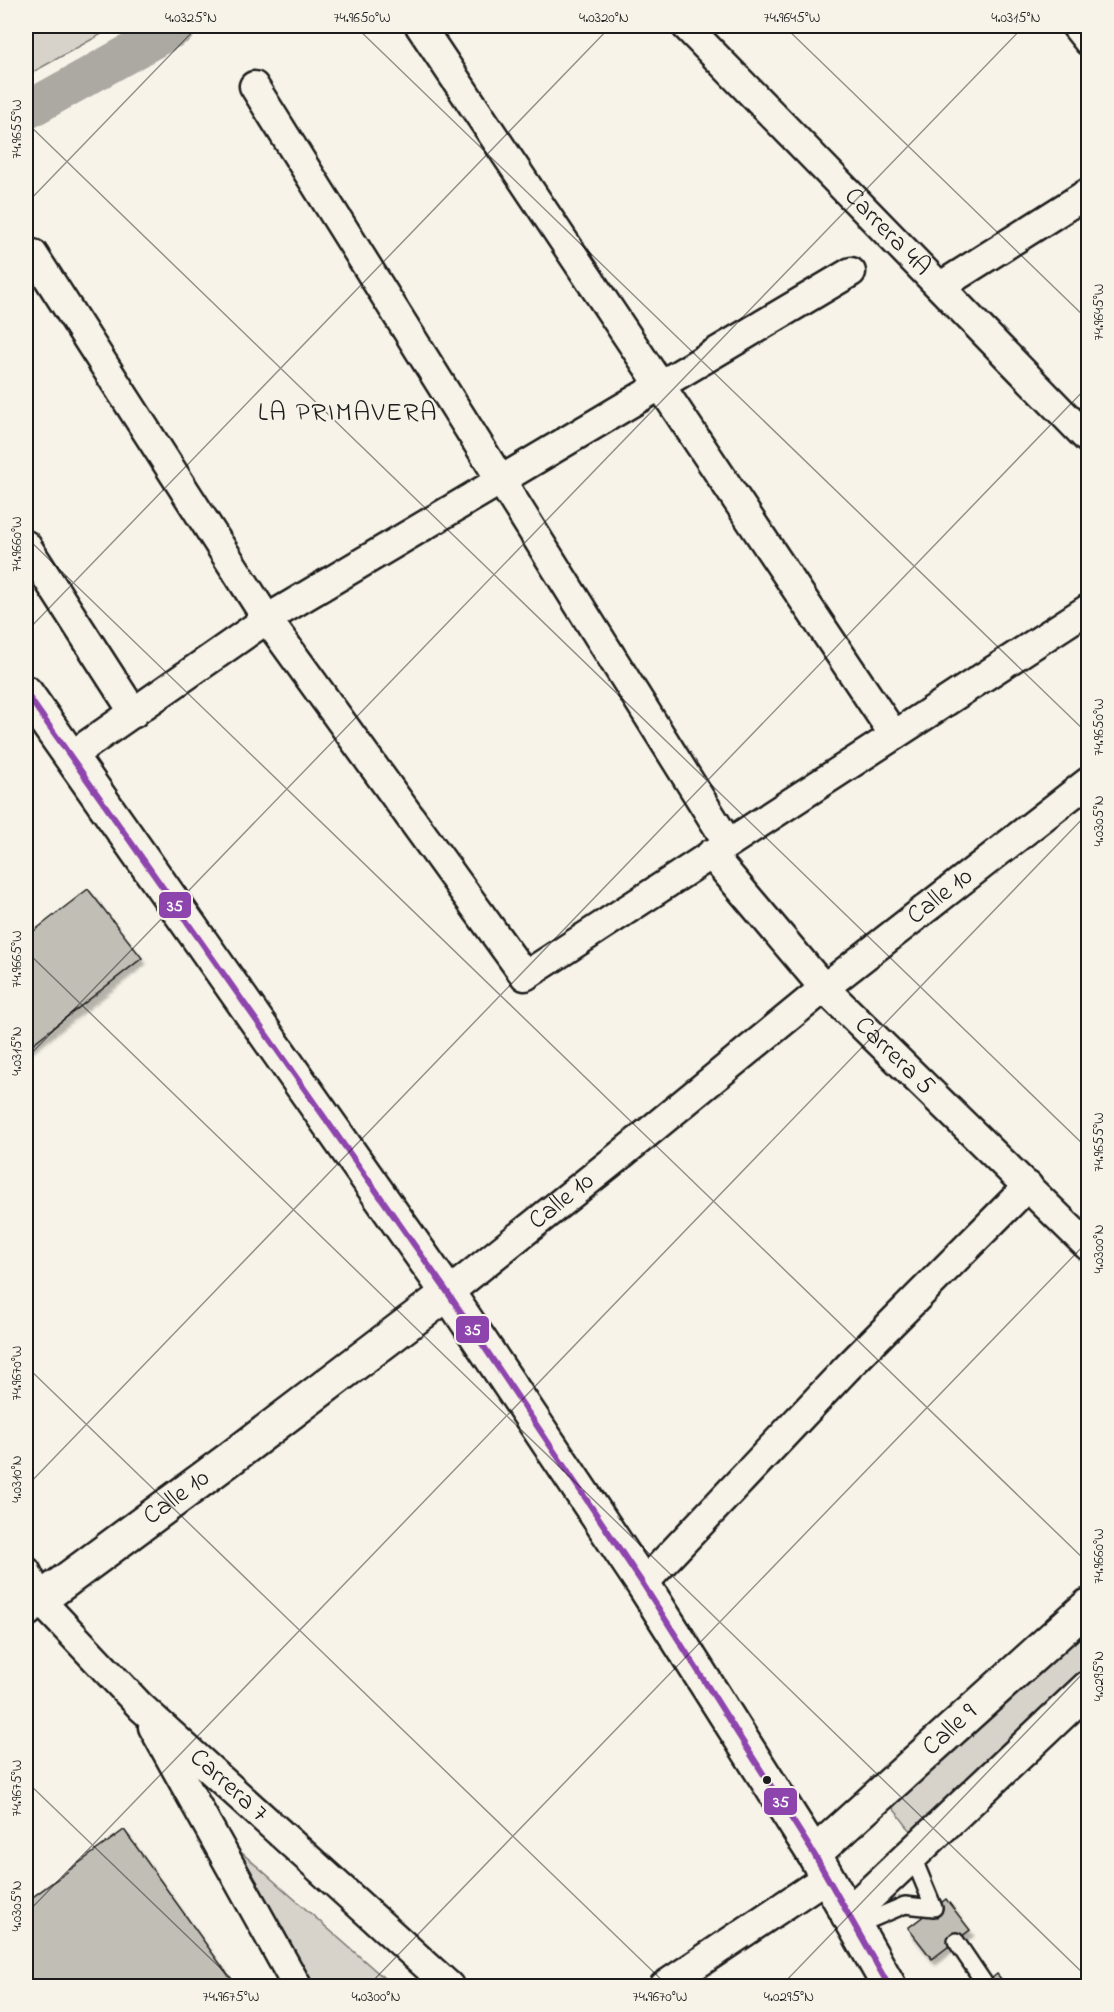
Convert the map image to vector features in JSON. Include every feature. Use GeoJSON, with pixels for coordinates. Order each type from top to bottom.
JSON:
{"type":"FeatureCollection","features":[{"type":"Feature","properties":{"kind":"main road"},"geometry":{"type":"LineString","coordinates":[[30,705],[71,756],[448,1293],[643,1584],[820,1865],[889,1986]]}},
{"type":"Feature","properties":{"kind":"main road","name":"Calle 10"},"geometry":{"type":"LineString","coordinates":[[30,1599],[448,1293]]}},
{"type":"Feature","properties":{"kind":"main road","name":"Calle 9"},"geometry":{"type":"LineString","coordinates":[[820,1865],[1089,1606]]}},
{"type":"Feature","properties":{"kind":"main road"},"geometry":{"type":"LineString","coordinates":[[852,1922],[912,1855],[1089,1688]]}},
{"type":"Feature","properties":{"kind":"street"},"geometry":{"type":"LineString","coordinates":[[420,26],[894,735]]}},
{"type":"Feature","properties":{"kind":"street","name":"Carrera 4A"},"geometry":{"type":"LineString","coordinates":[[686,26],[1089,439]]}},
{"type":"Feature","properties":{"kind":"street"},"geometry":{"type":"LineString","coordinates":[[1077,26],[1089,41]]}},
{"type":"Feature","properties":{"kind":"street","name":"Carrera 5"},"geometry":{"type":"LineString","coordinates":[[254,86],[500,480],[719,849],[824,988],[1089,1246]]}},
{"type":"Feature","properties":{"kind":"street"},"geometry":{"type":"LineString","coordinates":[[941,286],[1089,193]]}},
{"type":"Feature","properties":{"kind":"street"},"geometry":{"type":"LineString","coordinates":[[33,254],[267,619],[525,976],[1089,609]]}},
{"type":"Feature","properties":{"kind":"street"},"geometry":{"type":"LineString","coordinates":[[71,756],[267,619],[851,272]]}},
{"type":"Feature","properties":{"kind":"street"},"geometry":{"type":"LineString","coordinates":[[26,545],[134,713]]}},
{"type":"Feature","properties":{"kind":"street","name":"Calle 10"},"geometry":{"type":"LineString","coordinates":[[448,1293],[824,988],[1089,782]]}},
{"type":"Feature","properties":{"kind":"street"},"geometry":{"type":"LineString","coordinates":[[643,1584],[847,1368],[1028,1186]]}},
{"type":"Feature","properties":{"kind":"street","name":"Carrera 7"},"geometry":{"type":"LineString","coordinates":[[26,1571],[30,1599],[141,1707],[450,1986]]}},
{"type":"Feature","properties":{"kind":"street"},"geometry":{"type":"LineString","coordinates":[[141,1707],[297,1986]]}},
{"type":"Feature","properties":{"kind":"street","name":"Calle 9"},"geometry":{"type":"LineString","coordinates":[[664,1986],[820,1865]]}},
{"type":"Feature","properties":{"kind":"lane"},"geometry":{"type":"LineString","coordinates":[[852,1922],[873,1918],[905,1905],[934,1908],[912,1855]]}},
{"type":"Feature","properties":{"kind":"lane"},"geometry":{"type":"LineString","coordinates":[[956,1941],[986,1984]]}},
{"type":"Feature","properties":{"kind":"shaded area"},"geometry":{"type":"Polygon","coordinates":[[[26,26],[116,26],[26,76],[26,26]]]}},
{"type":"Feature","properties":{"kind":"shaded area"},"geometry":{"type":"Polygon","coordinates":[[[1088,1620],[1088,1671],[913,1834],[889,1803],[1088,1620]]]}},
{"type":"Feature","properties":{"kind":"shaded area"},"geometry":{"type":"Polygon","coordinates":[[[199,1815],[393,1986],[305,1986],[199,1815]]]}},
{"type":"Feature","properties":{"kind":"building"},"geometry":{"type":"Polygon","coordinates":[[[88,889],[142,958],[26,1049],[26,937],[88,889]]]}},
{"type":"Feature","properties":{"kind":"building"},"geometry":{"type":"Polygon","coordinates":[[[124,1830],[236,1986],[26,1986],[26,1902],[124,1830]]]}},
{"type":"Feature","properties":{"kind":"building"},"geometry":{"type":"Polygon","coordinates":[[[946,1899],[970,1930],[932,1959],[908,1928],[946,1899]]]}},
{"type":"Feature","properties":{"kind":"building"},"geometry":{"type":"Polygon","coordinates":[[[997,1974],[1007,1986],[982,1986],[985,1984],[997,1974]]]}},
{"type":"Feature","properties":{"kind":"waterway"},"geometry":{"type":"LineString","coordinates":[[26,111],[178,26]]}},
{"type":"Feature","properties":{"kind":"transit line","name":"35"},"geometry":{"type":"LineString","coordinates":[[26,693],[448,1293],[643,1584],[814,1854],[889,1986]]}},
{"type":"Feature","properties":{"kind":"district","name":"LA PRIMAVERA"},"geometry":{"type":"Point","coordinates":[348,413]}}]}
